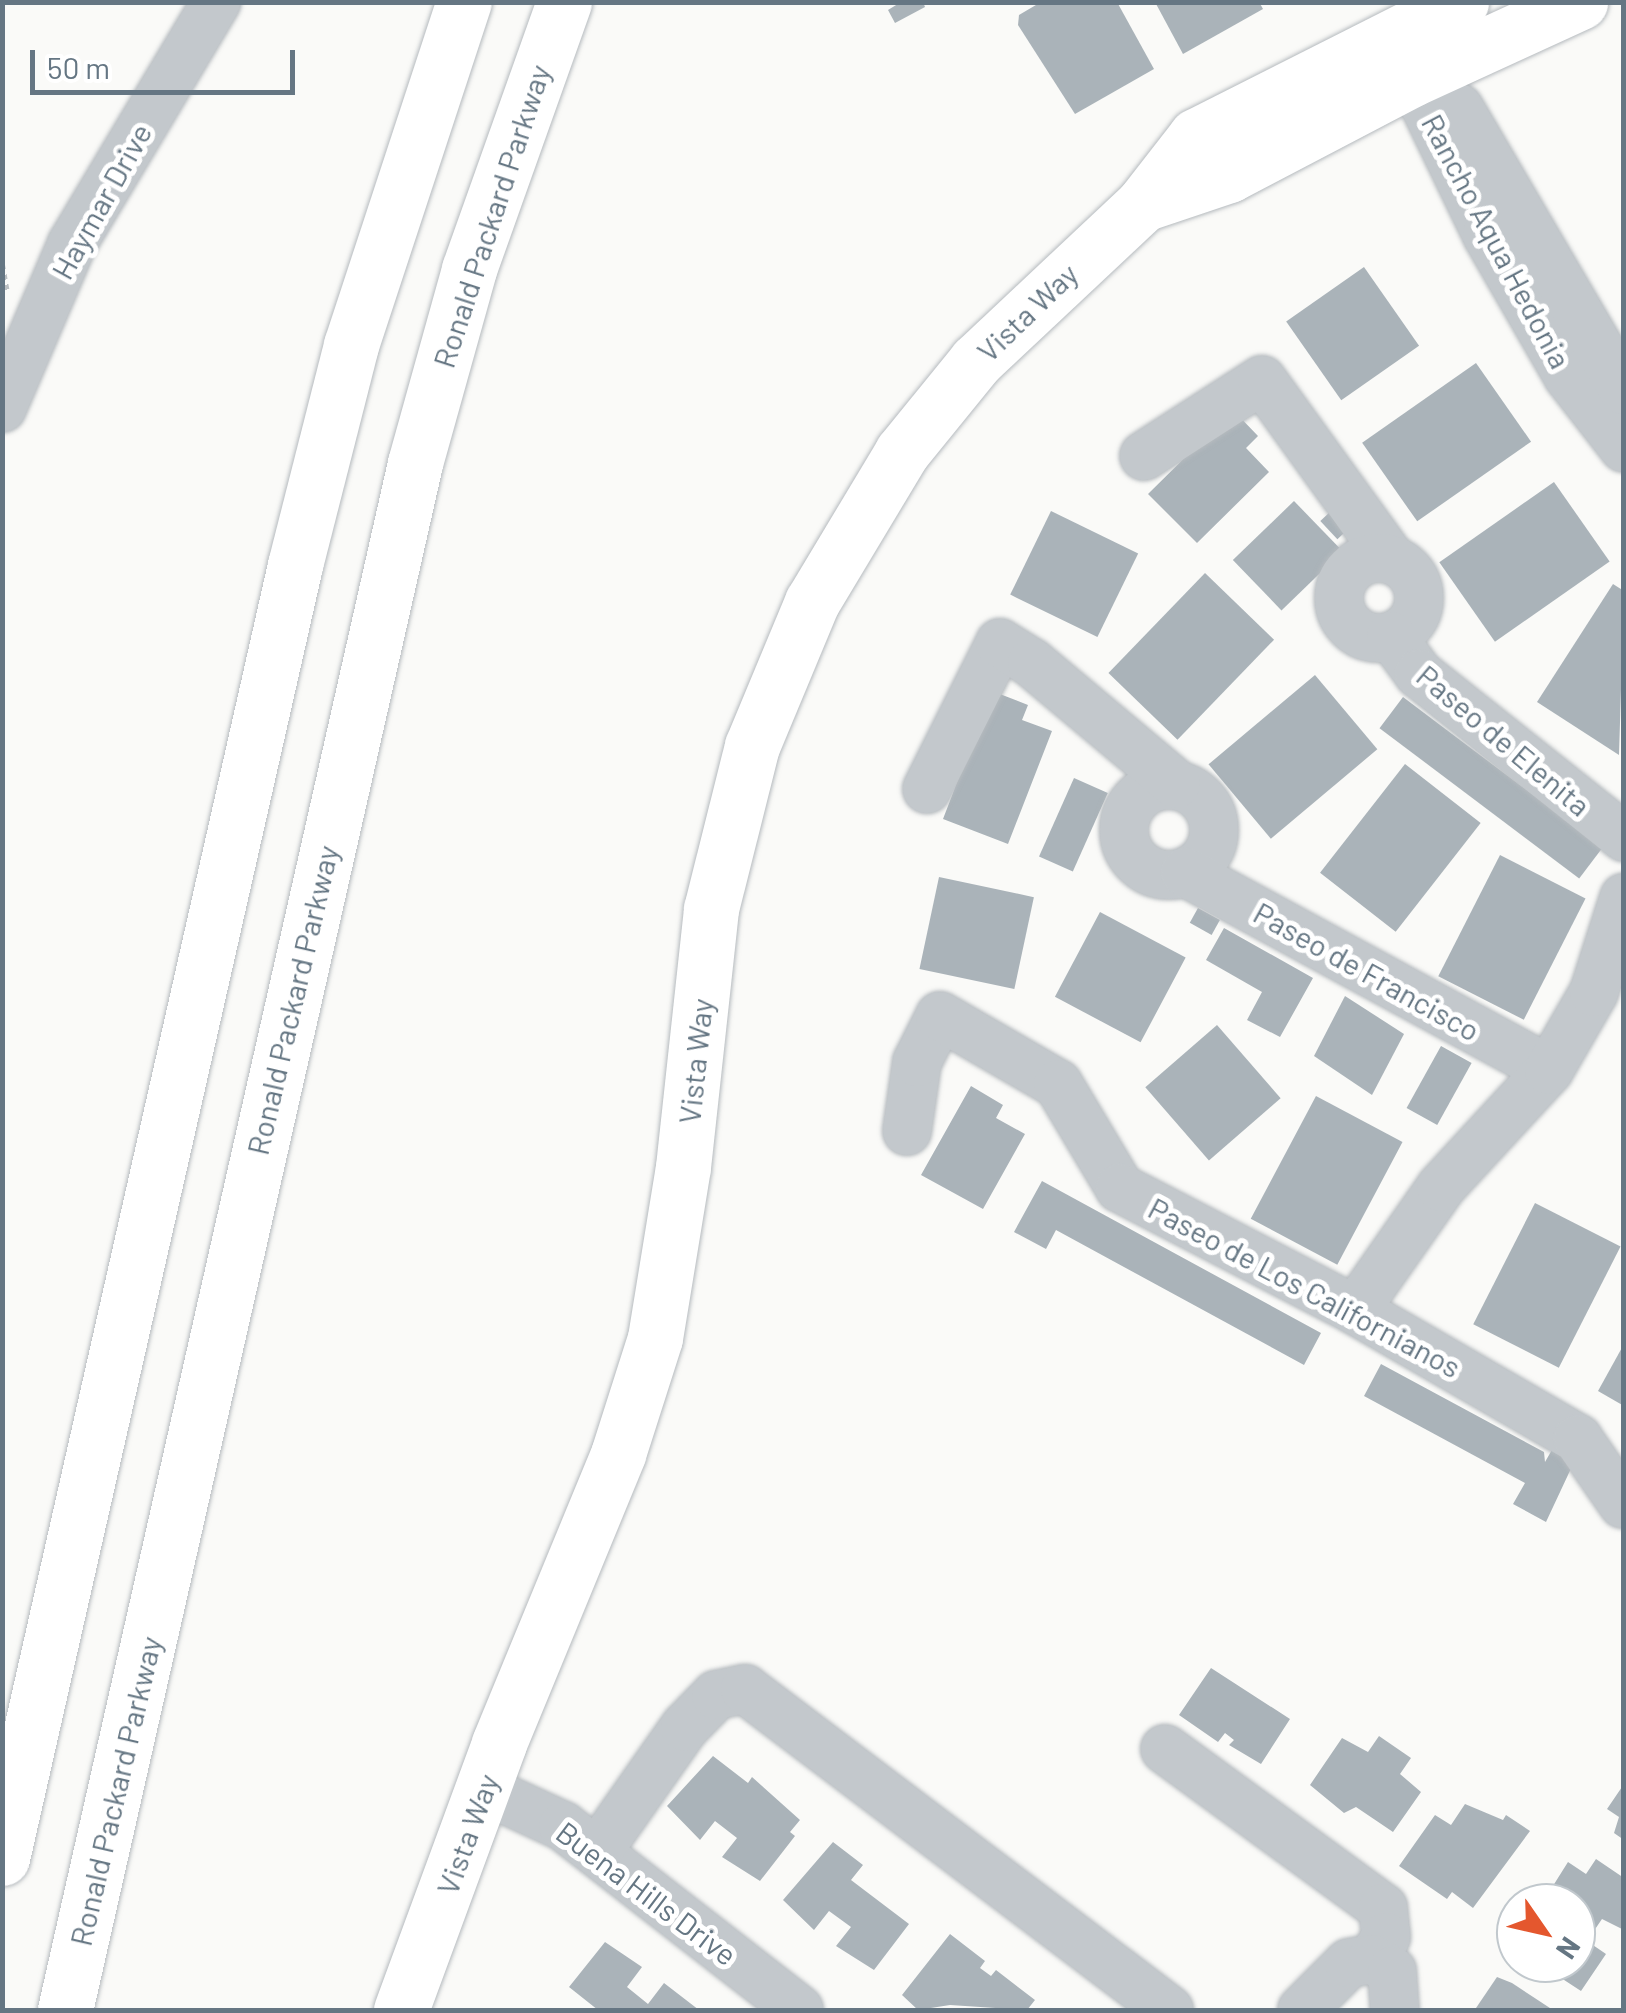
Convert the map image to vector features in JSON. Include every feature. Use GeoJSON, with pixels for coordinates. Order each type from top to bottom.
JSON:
{"type":"FeatureCollection","features":[{"type":"Feature","properties":{"kind":"main road"},"geometry":{"type":"LineString","coordinates":[[2,1858],[295,564],[362,307],[464,2]]}},
{"type":"Feature","properties":{"kind":"main road","name":"Ronald Packard Parkway"},"geometry":{"type":"LineString","coordinates":[[65,2010],[414,463],[469,268],[564,2]]}},
{"type":"Feature","properties":{"kind":"main road","name":"Vista Way"},"geometry":{"type":"LineString","coordinates":[[401,2010],[618,1454],[655,1338],[682,1168],[711,909],[752,746],[812,602],[902,452],[976,361],[1143,204],[1196,136],[1461,2]]}},
{"type":"Feature","properties":{"kind":"main road","name":"Vista Way"},"geometry":{"type":"LineString","coordinates":[[1143,204],[1229,175],[1427,72],[1580,2]]}},
{"type":"Feature","properties":{"kind":"street","name":"Haymar Drive"},"geometry":{"type":"LineString","coordinates":[[2,408],[72,244],[216,2]]}},
{"type":"Feature","properties":{"kind":"street","name":"Rancho Aqua Hedonia"},"geometry":{"type":"LineString","coordinates":[[1427,72],[1464,121],[1624,390]]}},
{"type":"Feature","properties":{"kind":"street","name":"Rancho Aqua Hedonia"},"geometry":{"type":"LineString","coordinates":[[1427,72],[1514,282],[1568,376],[1624,448]]}},
{"type":"Feature","properties":{"kind":"street","name":"Paseo de Elenita"},"geometry":{"type":"LineString","coordinates":[[1144,456],[1262,380],[1392,560],[1354,568],[1340,604],[1364,635],[1391,636],[1419,674],[1624,837]]}},
{"type":"Feature","properties":{"kind":"street"},"geometry":{"type":"LineString","coordinates":[[927,789],[1000,643],[1032,662],[1176,784],[1202,798],[1215,824],[1208,853],[1186,872]]}},
{"type":"Feature","properties":{"kind":"street","name":"Paseo de Francisco"},"geometry":{"type":"LineString","coordinates":[[1176,784],[1147,790],[1124,826],[1142,866],[1186,872],[1549,1070]]}},
{"type":"Feature","properties":{"kind":"street"},"geometry":{"type":"LineString","coordinates":[[1355,1310],[1441,1187],[1549,1070],[1594,992],[1624,898]]}},
{"type":"Feature","properties":{"kind":"street","name":"Paseo de Los Californianos"},"geometry":{"type":"LineString","coordinates":[[907,1131],[917,1062],[940,1016],[1058,1084],[1120,1188],[1355,1310],[1578,1438],[1623,1504]]}},
{"type":"Feature","properties":{"kind":"street"},"geometry":{"type":"LineString","coordinates":[[597,1852],[686,1727],[716,1696],[745,1689],[1169,2010]]}},
{"type":"Feature","properties":{"kind":"street"},"geometry":{"type":"LineString","coordinates":[[1165,1749],[1383,1908],[1386,1936],[1372,1959]]}},
{"type":"Feature","properties":{"kind":"street","name":"Buena Hills Drive"},"geometry":{"type":"LineString","coordinates":[[486,1790],[563,1826],[799,2010]]}},
{"type":"Feature","properties":{"kind":"street"},"geometry":{"type":"LineString","coordinates":[[1302,2010],[1349,1963],[1372,1959],[1392,1971],[1395,2010]]}},
{"type":"Feature","properties":{"kind":"building"},"geometry":{"type":"Polygon","coordinates":[[[901,2],[923,2],[925,7],[895,23],[888,10],[901,2]]]}},
{"type":"Feature","properties":{"kind":"building"},"geometry":{"type":"Polygon","coordinates":[[[1041,2],[1117,2],[1154,69],[1075,114],[1018,25],[1019,15],[1041,2]]]}},
{"type":"Feature","properties":{"kind":"building"},"geometry":{"type":"Polygon","coordinates":[[[1155,2],[1259,2],[1263,9],[1183,54],[1155,2]]]}},
{"type":"Feature","properties":{"kind":"building"},"geometry":{"type":"Polygon","coordinates":[[[1364,267],[1419,346],[1341,400],[1286,321],[1364,267]]]}},
{"type":"Feature","properties":{"kind":"building"},"geometry":{"type":"Polygon","coordinates":[[[1476,363],[1531,442],[1417,521],[1362,443],[1476,363]]]}},
{"type":"Feature","properties":{"kind":"building"},"geometry":{"type":"Polygon","coordinates":[[[1233,410],[1258,436],[1246,448],[1269,472],[1197,543],[1148,494],[1233,410]]]}},
{"type":"Feature","properties":{"kind":"building"},"geometry":{"type":"Polygon","coordinates":[[[1554,482],[1610,561],[1495,642],[1439,562],[1554,482]]]}},
{"type":"Feature","properties":{"kind":"building"},"geometry":{"type":"Polygon","coordinates":[[[1294,501],[1343,551],[1281,610],[1233,560],[1294,501]]]}},
{"type":"Feature","properties":{"kind":"building"},"geometry":{"type":"Polygon","coordinates":[[[1332,510],[1349,528],[1337,539],[1320,521],[1332,510]]]}},
{"type":"Feature","properties":{"kind":"building"},"geometry":{"type":"Polygon","coordinates":[[[1051,511],[1138,554],[1097,637],[1010,595],[1051,511]]]}},
{"type":"Feature","properties":{"kind":"building"},"geometry":{"type":"Polygon","coordinates":[[[1205,573],[1274,640],[1177,740],[1108,673],[1205,573]]]}},
{"type":"Feature","properties":{"kind":"building"},"geometry":{"type":"Polygon","coordinates":[[[1613,584],[1624,591],[1619,755],[1537,702],[1613,584]]]}},
{"type":"Feature","properties":{"kind":"building"},"geometry":{"type":"Polygon","coordinates":[[[1315,675],[1377,749],[1271,839],[1209,764],[1315,675]]]}},
{"type":"Feature","properties":{"kind":"building"},"geometry":{"type":"Polygon","coordinates":[[[992,691],[1028,705],[1022,720],[1052,731],[1008,844],[943,819],[992,691]]]}},
{"type":"Feature","properties":{"kind":"building"},"geometry":{"type":"Polygon","coordinates":[[[1403,697],[1603,847],[1579,879],[1380,728],[1403,697]]]}},
{"type":"Feature","properties":{"kind":"building"},"geometry":{"type":"Polygon","coordinates":[[[1405,764],[1481,823],[1396,932],[1320,873],[1405,764]]]}},
{"type":"Feature","properties":{"kind":"building"},"geometry":{"type":"Polygon","coordinates":[[[1074,778],[1108,793],[1073,872],[1039,857],[1074,778]]]}},
{"type":"Feature","properties":{"kind":"building"},"geometry":{"type":"Polygon","coordinates":[[[1500,855],[1586,899],[1524,1020],[1438,976],[1500,855]]]}},
{"type":"Feature","properties":{"kind":"building"},"geometry":{"type":"Polygon","coordinates":[[[939,877],[1034,897],[1014,989],[919,969],[939,877]]]}},
{"type":"Feature","properties":{"kind":"building"},"geometry":{"type":"Polygon","coordinates":[[[1198,908],[1220,920],[1212,935],[1190,923],[1198,908]]]}},
{"type":"Feature","properties":{"kind":"building"},"geometry":{"type":"Polygon","coordinates":[[[1100,912],[1186,958],[1141,1042],[1055,997],[1100,912]]]}},
{"type":"Feature","properties":{"kind":"building"},"geometry":{"type":"Polygon","coordinates":[[[1224,928],[1313,978],[1280,1037],[1247,1020],[1262,992],[1206,960],[1224,928]]]}},
{"type":"Feature","properties":{"kind":"building"},"geometry":{"type":"Polygon","coordinates":[[[1345,996],[1404,1034],[1372,1095],[1314,1056],[1345,996]]]}},
{"type":"Feature","properties":{"kind":"building"},"geometry":{"type":"Polygon","coordinates":[[[1217,1025],[1281,1098],[1209,1161],[1145,1087],[1217,1025]]]}},
{"type":"Feature","properties":{"kind":"building"},"geometry":{"type":"Polygon","coordinates":[[[1441,1046],[1472,1063],[1437,1125],[1407,1108],[1441,1046]]]}},
{"type":"Feature","properties":{"kind":"building"},"geometry":{"type":"Polygon","coordinates":[[[971,1086],[1003,1105],[996,1118],[1025,1134],[983,1209],[921,1175],[971,1086]]]}},
{"type":"Feature","properties":{"kind":"building"},"geometry":{"type":"Polygon","coordinates":[[[1316,1096],[1403,1142],[1337,1265],[1251,1219],[1316,1096]]]}},
{"type":"Feature","properties":{"kind":"building"},"geometry":{"type":"Polygon","coordinates":[[[1042,1181],[1321,1333],[1304,1365],[1056,1230],[1046,1249],[1014,1232],[1042,1181]]]}},
{"type":"Feature","properties":{"kind":"building"},"geometry":{"type":"Polygon","coordinates":[[[1535,1203],[1621,1247],[1559,1368],[1473,1324],[1535,1203]]]}},
{"type":"Feature","properties":{"kind":"building"},"geometry":{"type":"Polygon","coordinates":[[[1624,1344],[1624,1406],[1598,1391],[1624,1344]]]}},
{"type":"Feature","properties":{"kind":"building"},"geometry":{"type":"Polygon","coordinates":[[[1381,1364],[1544,1452],[1545,1462],[1553,1448],[1575,1460],[1546,1522],[1513,1504],[1525,1483],[1364,1396],[1381,1364]]]}},
{"type":"Feature","properties":{"kind":"building"},"geometry":{"type":"Polygon","coordinates":[[[1211,1668],[1290,1719],[1261,1764],[1229,1745],[1234,1740],[1225,1733],[1218,1742],[1179,1715],[1211,1668]]]}},
{"type":"Feature","properties":{"kind":"building"},"geometry":{"type":"Polygon","coordinates":[[[1379,1736],[1411,1758],[1400,1774],[1421,1792],[1393,1832],[1356,1807],[1344,1813],[1310,1785],[1342,1738],[1368,1752],[1379,1736]]]}},
{"type":"Feature","properties":{"kind":"building"},"geometry":{"type":"Polygon","coordinates":[[[713,1756],[748,1783],[752,1777],[800,1820],[790,1832],[795,1836],[760,1881],[722,1857],[737,1838],[715,1821],[700,1840],[667,1806],[713,1756]]]}},
{"type":"Feature","properties":{"kind":"building"},"geometry":{"type":"Polygon","coordinates":[[[1624,1784],[1624,1840],[1614,1833],[1619,1817],[1607,1809],[1624,1784]]]}},
{"type":"Feature","properties":{"kind":"building"},"geometry":{"type":"Polygon","coordinates":[[[1465,1804],[1503,1820],[1506,1815],[1530,1831],[1473,1908],[1452,1892],[1447,1899],[1399,1866],[1435,1815],[1451,1825],[1465,1804]]]}},
{"type":"Feature","properties":{"kind":"building"},"geometry":{"type":"Polygon","coordinates":[[[833,1842],[863,1865],[851,1880],[909,1924],[874,1970],[836,1946],[851,1927],[829,1911],[814,1930],[783,1900],[833,1842]]]}},
{"type":"Feature","properties":{"kind":"building"},"geometry":{"type":"Polygon","coordinates":[[[1596,1859],[1624,1878],[1624,1930],[1602,1919],[1596,1928],[1596,1883],[1555,1883],[1568,1862],[1586,1874],[1596,1859]]]}},
{"type":"Feature","properties":{"kind":"building"},"geometry":{"type":"Polygon","coordinates":[[[950,1934],[985,1961],[980,1968],[991,1976],[996,1970],[1035,2000],[1027,2010],[950,2005],[918,2010],[902,1995],[950,1934]]]}},
{"type":"Feature","properties":{"kind":"building"},"geometry":{"type":"Polygon","coordinates":[[[605,1942],[642,1967],[627,1987],[648,2004],[664,1983],[699,2010],[598,2010],[569,1987],[605,1942]]]}},
{"type":"Feature","properties":{"kind":"building"},"geometry":{"type":"Polygon","coordinates":[[[1596,1947],[1606,1954],[1596,1969],[1596,1947]]]}},
{"type":"Feature","properties":{"kind":"building"},"geometry":{"type":"Polygon","coordinates":[[[1496,1978],[1496,1983],[1512,1983],[1553,2010],[1481,2010],[1476,2008],[1496,1978]]]}},
{"type":"Feature","properties":{"kind":"building"},"geometry":{"type":"Polygon","coordinates":[[[1569,1983],[1586,1983],[1581,1991],[1569,1983]]]}}]}
